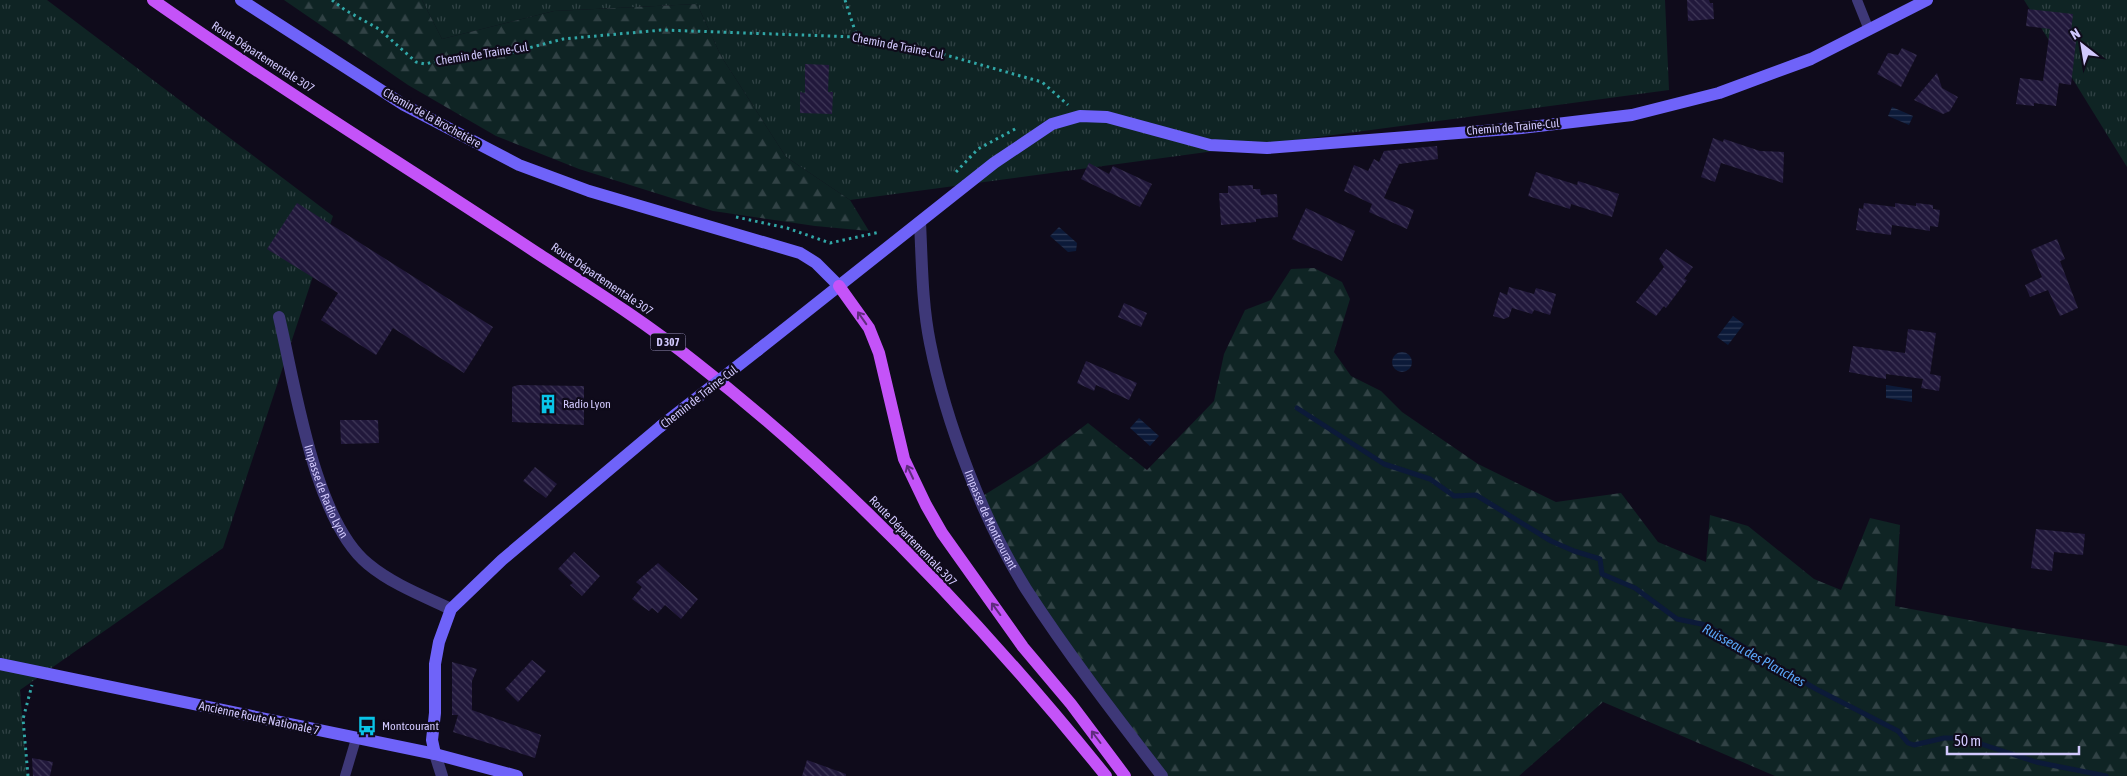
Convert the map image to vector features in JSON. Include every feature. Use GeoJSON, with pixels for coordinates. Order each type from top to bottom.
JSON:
{"type":"FeatureCollection","features":[{"type":"Feature","properties":{"kind":"main road","name":"Route Départementale 307"},"geometry":{"type":"LineString","coordinates":[[153,0],[602,295],[695,362],[829,475],[908,552],[1063,724],[1106,776]]}},
{"type":"Feature","properties":{"kind":"main road"},"geometry":{"type":"LineString","coordinates":[[839,286],[869,328],[879,353],[904,459],[926,505],[965,567],[1023,647],[1071,704],[1126,776]]}},
{"type":"Feature","properties":{"kind":"street","name":"Chemin de la Brochetière"},"geometry":{"type":"LineString","coordinates":[[241,0],[404,105],[519,165],[588,190],[800,253],[816,263],[839,286]]}},
{"type":"Feature","properties":{"kind":"street","name":"Chemin de Traine-Cul"},"geometry":{"type":"LineString","coordinates":[[435,754],[432,740],[435,713],[436,664],[439,642],[451,609],[502,560],[661,426],[1030,137],[1052,124],[1080,116],[1107,117],[1197,142],[1238,148],[1402,138],[1522,128],[1632,114],[1719,94],[1811,59],[1927,0]]}},
{"type":"Feature","properties":{"kind":"street","name":"Impasse de Montcourant"},"geometry":{"type":"LineString","coordinates":[[920,222],[930,342],[947,408],[987,512],[1001,544],[1026,588],[1104,700],[1162,776]]}},
{"type":"Feature","properties":{"kind":"street","name":"Impasse de Radio Lyon"},"geometry":{"type":"LineString","coordinates":[[279,317],[310,449],[325,500],[346,539],[367,564],[399,585],[451,609]]}},
{"type":"Feature","properties":{"kind":"street","name":"Ancienne Route Nationale 7"},"geometry":{"type":"LineString","coordinates":[[0,664],[435,754],[518,776]]}},
{"type":"Feature","properties":{"kind":"street"},"geometry":{"type":"LineString","coordinates":[[435,754],[442,776]]}},
{"type":"Feature","properties":{"kind":"lane"},"geometry":{"type":"LineString","coordinates":[[1857,0],[1869,30]]}},
{"type":"Feature","properties":{"kind":"lane"},"geometry":{"type":"LineString","coordinates":[[345,776],[356,738]]}},
{"type":"Feature","properties":{"kind":"path","name":"Chemin de Traine-Cul"},"geometry":{"type":"LineString","coordinates":[[332,0],[345,10],[379,29],[416,62],[426,64],[446,59],[509,53],[563,39],[662,30],[857,37],[928,50],[1042,82],[1080,116]]}},
{"type":"Feature","properties":{"kind":"path"},"geometry":{"type":"LineString","coordinates":[[845,0],[857,37]]}},
{"type":"Feature","properties":{"kind":"path"},"geometry":{"type":"LineString","coordinates":[[952,176],[978,149],[1024,123]]}},
{"type":"Feature","properties":{"kind":"path"},"geometry":{"type":"LineString","coordinates":[[732,216],[787,228],[830,243],[878,233],[886,228]]}},
{"type":"Feature","properties":{"kind":"path"},"geometry":{"type":"LineString","coordinates":[[28,776],[23,719],[37,672]]}},
{"type":"Feature","properties":{"kind":"green space"},"geometry":{"type":"Polygon","coordinates":[[[0,0],[47,0],[333,216],[223,548],[20,690],[27,776],[0,776],[0,0]]]}},
{"type":"Feature","properties":{"kind":"green space"},"geometry":{"type":"Polygon","coordinates":[[[284,0],[422,0],[442,39],[554,11],[697,4],[721,56],[786,157],[850,200],[869,231],[815,226],[713,211],[579,169],[496,136],[408,85],[284,0]]]}},
{"type":"Feature","properties":{"kind":"green space"},"geometry":{"type":"Polygon","coordinates":[[[422,0],[1665,0],[1669,90],[850,200],[786,157],[721,56],[697,4],[554,11],[442,39],[422,0]]]}},
{"type":"Feature","properties":{"kind":"green space"},"geometry":{"type":"Polygon","coordinates":[[[2024,0],[2127,0],[2127,167],[2024,0]]]}},
{"type":"Feature","properties":{"kind":"green space"},"geometry":{"type":"Polygon","coordinates":[[[1314,268],[1342,282],[1350,299],[1334,352],[1351,376],[1381,391],[1402,412],[1478,464],[1556,502],[1621,493],[1658,542],[1706,562],[1710,515],[1748,526],[1814,579],[1841,590],[1870,518],[1900,525],[1895,606],[2012,628],[2127,646],[2127,776],[1775,776],[1603,702],[1519,776],[1162,776],[1046,618],[981,497],[1037,462],[1088,423],[1147,470],[1214,401],[1224,354],[1245,310],[1271,300],[1291,269],[1314,268]]]}},
{"type":"Feature","properties":{"kind":"water"},"geometry":{"type":"Polygon","coordinates":[[[1892,107],[1913,116],[1909,125],[1888,116],[1892,107]]]}},
{"type":"Feature","properties":{"kind":"water"},"geometry":{"type":"Polygon","coordinates":[[[1059,227],[1077,243],[1076,251],[1068,252],[1050,236],[1059,227]]]}},
{"type":"Feature","properties":{"kind":"water"},"geometry":{"type":"Polygon","coordinates":[[[1733,316],[1744,324],[1728,345],[1717,337],[1733,316]]]}},
{"type":"Feature","properties":{"kind":"water"},"geometry":{"type":"Polygon","coordinates":[[[1402,352],[1409,355],[1412,362],[1409,369],[1402,372],[1395,369],[1392,362],[1395,355],[1402,352]]]}},
{"type":"Feature","properties":{"kind":"water"},"geometry":{"type":"Polygon","coordinates":[[[1886,385],[1912,389],[1912,402],[1886,398],[1886,385]]]}},
{"type":"Feature","properties":{"kind":"water"},"geometry":{"type":"Polygon","coordinates":[[[1139,418],[1159,436],[1150,446],[1130,428],[1139,418]]]}},
{"type":"Feature","properties":{"kind":"building"},"geometry":{"type":"Polygon","coordinates":[[[1687,0],[1709,0],[1710,3],[1713,3],[1714,19],[1688,21],[1687,0]]]}},
{"type":"Feature","properties":{"kind":"building"},"geometry":{"type":"Polygon","coordinates":[[[2028,9],[2073,14],[2071,32],[2077,33],[2071,85],[2059,83],[2056,106],[2034,103],[2034,106],[2016,104],[2020,78],[2043,81],[2050,29],[2026,26],[2028,9]]]}},
{"type":"Feature","properties":{"kind":"building"},"geometry":{"type":"Polygon","coordinates":[[[1902,48],[1917,55],[1901,87],[1877,74],[1888,53],[1898,55],[1902,48]]]}},
{"type":"Feature","properties":{"kind":"building"},"geometry":{"type":"Polygon","coordinates":[[[805,64],[829,65],[828,92],[833,92],[832,114],[800,113],[800,92],[805,93],[805,64]]]}},
{"type":"Feature","properties":{"kind":"building"},"geometry":{"type":"Polygon","coordinates":[[[1937,73],[1942,88],[1958,97],[1950,111],[1943,114],[1914,100],[1937,73]]]}},
{"type":"Feature","properties":{"kind":"building"},"geometry":{"type":"Polygon","coordinates":[[[1713,138],[1723,142],[1724,139],[1760,151],[1784,152],[1783,183],[1721,163],[1715,182],[1701,177],[1713,138]]]}},
{"type":"Feature","properties":{"kind":"building"},"geometry":{"type":"Polygon","coordinates":[[[1437,146],[1438,159],[1399,164],[1384,198],[1414,210],[1407,229],[1369,212],[1372,204],[1344,191],[1354,165],[1368,171],[1374,159],[1379,162],[1384,151],[1437,146]]]}},
{"type":"Feature","properties":{"kind":"building"},"geometry":{"type":"Polygon","coordinates":[[[1089,163],[1109,174],[1113,166],[1152,184],[1140,207],[1081,179],[1089,163]]]}},
{"type":"Feature","properties":{"kind":"building"},"geometry":{"type":"Polygon","coordinates":[[[1536,172],[1577,185],[1578,181],[1619,194],[1612,217],[1571,204],[1570,209],[1528,196],[1536,172]]]}},
{"type":"Feature","properties":{"kind":"building"},"geometry":{"type":"Polygon","coordinates":[[[1253,185],[1253,189],[1260,189],[1261,195],[1277,194],[1278,217],[1256,219],[1256,222],[1221,225],[1219,193],[1228,193],[1228,186],[1253,185]]]}},
{"type":"Feature","properties":{"kind":"building"},"geometry":{"type":"Polygon","coordinates":[[[297,203],[493,327],[464,373],[393,328],[376,355],[321,320],[338,293],[267,249],[297,203]]]}},
{"type":"Feature","properties":{"kind":"building"},"geometry":{"type":"Polygon","coordinates":[[[1864,203],[1895,207],[1895,203],[1916,206],[1916,203],[1933,205],[1933,209],[1940,210],[1938,227],[1930,226],[1930,231],[1892,225],[1891,235],[1856,230],[1859,208],[1863,209],[1864,203]]]}},
{"type":"Feature","properties":{"kind":"building"},"geometry":{"type":"Polygon","coordinates":[[[1306,208],[1355,231],[1342,261],[1292,239],[1306,208]]]}},
{"type":"Feature","properties":{"kind":"building"},"geometry":{"type":"Polygon","coordinates":[[[2057,239],[2065,259],[2060,261],[2078,308],[2060,316],[2048,290],[2030,297],[2025,285],[2042,277],[2031,250],[2057,239]]]}},
{"type":"Feature","properties":{"kind":"building"},"geometry":{"type":"Polygon","coordinates":[[[1666,249],[1693,267],[1684,279],[1687,280],[1666,308],[1664,306],[1656,316],[1636,302],[1664,267],[1659,259],[1666,249]]]}},
{"type":"Feature","properties":{"kind":"building"},"geometry":{"type":"Polygon","coordinates":[[[1509,287],[1534,294],[1536,288],[1556,294],[1550,315],[1534,310],[1532,314],[1512,308],[1509,317],[1504,319],[1493,316],[1500,292],[1507,295],[1509,287]]]}},
{"type":"Feature","properties":{"kind":"building"},"geometry":{"type":"Polygon","coordinates":[[[1124,303],[1147,313],[1141,327],[1118,317],[1124,303]]]}},
{"type":"Feature","properties":{"kind":"building"},"geometry":{"type":"Polygon","coordinates":[[[1908,329],[1936,333],[1930,374],[1941,376],[1939,391],[1921,388],[1923,379],[1886,374],[1886,379],[1849,372],[1853,346],[1905,353],[1908,329]]]}},
{"type":"Feature","properties":{"kind":"building"},"geometry":{"type":"Polygon","coordinates":[[[1086,361],[1137,383],[1129,400],[1096,385],[1094,391],[1077,383],[1086,361]]]}},
{"type":"Feature","properties":{"kind":"building","name":"Radio Lyon"},"geometry":{"type":"Polygon","coordinates":[[[518,385],[584,386],[584,425],[512,422],[512,387],[518,385]]]}},
{"type":"Feature","properties":{"kind":"building"},"geometry":{"type":"Polygon","coordinates":[[[340,420],[378,420],[379,443],[341,444],[340,420]]]}},
{"type":"Feature","properties":{"kind":"building"},"geometry":{"type":"Polygon","coordinates":[[[535,467],[557,484],[546,498],[523,481],[535,467]]]}},
{"type":"Feature","properties":{"kind":"building"},"geometry":{"type":"Polygon","coordinates":[[[2036,529],[2085,534],[2083,555],[2054,552],[2052,571],[2031,568],[2036,529]]]}},
{"type":"Feature","properties":{"kind":"building"},"geometry":{"type":"Polygon","coordinates":[[[574,552],[600,576],[582,596],[570,585],[573,583],[558,569],[574,552]]]}},
{"type":"Feature","properties":{"kind":"building"},"geometry":{"type":"Polygon","coordinates":[[[658,563],[698,599],[681,619],[665,605],[658,613],[652,608],[649,611],[632,599],[642,587],[636,582],[658,563]]]}},
{"type":"Feature","properties":{"kind":"building"},"geometry":{"type":"Polygon","coordinates":[[[532,660],[546,671],[518,702],[505,689],[532,660]]]}},
{"type":"Feature","properties":{"kind":"building"},"geometry":{"type":"Polygon","coordinates":[[[452,662],[477,669],[472,681],[472,710],[541,735],[535,758],[453,732],[458,715],[452,715],[452,662]]]}},
{"type":"Feature","properties":{"kind":"building"},"geometry":{"type":"Polygon","coordinates":[[[32,758],[53,762],[50,776],[33,776],[32,758]]]}},
{"type":"Feature","properties":{"kind":"building"},"geometry":{"type":"Polygon","coordinates":[[[807,760],[846,774],[846,776],[802,776],[807,760]]]}},
{"type":"Feature","properties":{"kind":"waterway","name":"Ruisseau des Planches"},"geometry":{"type":"LineString","coordinates":[[1297,408],[1384,464],[1430,479],[1454,496],[1476,495],[1551,541],[1600,559],[1602,574],[1635,588],[1677,619],[1706,625],[1816,689],[1898,731],[1908,743],[1914,745],[1944,738],[1963,738],[2036,762],[2106,776]]}},
{"type":"Feature","properties":{"kind":"place","name":"Radio Lyon"},"geometry":{"type":"Point","coordinates":[548,404]}},
{"type":"Feature","properties":{"kind":"place","name":"Montcourant"},"geometry":{"type":"Point","coordinates":[367,726]}}]}
